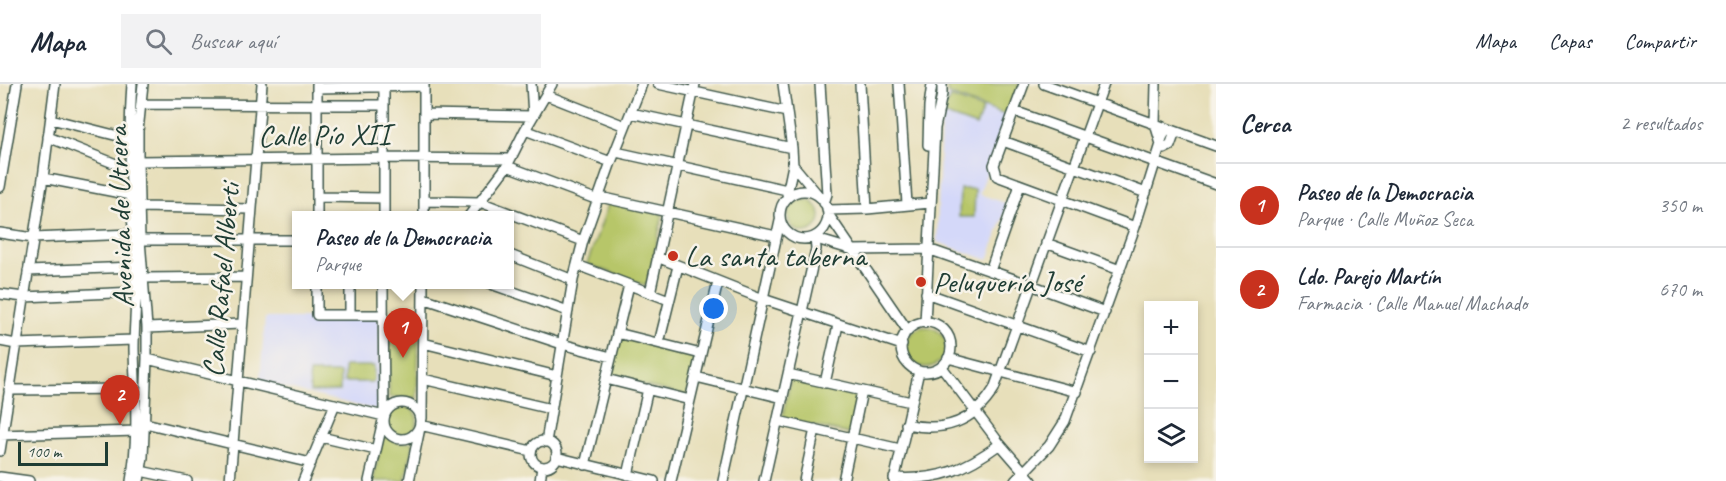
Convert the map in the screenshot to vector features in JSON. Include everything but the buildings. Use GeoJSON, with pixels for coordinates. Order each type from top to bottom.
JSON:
{"type":"FeatureCollection","features":[{"type":"Feature","properties":{"kind":"street"},"geometry":{"type":"LineString","coordinates":[[0,187],[17,84]]}},
{"type":"Feature","properties":{"kind":"street"},"geometry":{"type":"LineString","coordinates":[[0,451],[43,178],[55,84]]}},
{"type":"Feature","properties":{"kind":"street","name":"Avenida de Utrera"},"geometry":{"type":"LineString","coordinates":[[132,84],[130,104],[131,195],[143,278],[147,360]]}},
{"type":"Feature","properties":{"kind":"street","name":"Avenida de Utrera"},"geometry":{"type":"LineString","coordinates":[[135,361],[134,267],[139,207],[138,131],[143,84]]}},
{"type":"Feature","properties":{"kind":"street","name":"Calle Rafael Alberti"},"geometry":{"type":"LineString","coordinates":[[230,481],[262,84]]}},
{"type":"Feature","properties":{"kind":"street"},"geometry":{"type":"LineString","coordinates":[[531,84],[533,116]]}},
{"type":"Feature","properties":{"kind":"street"},"geometry":{"type":"LineString","coordinates":[[473,211],[508,162],[552,84]]}},
{"type":"Feature","properties":{"kind":"street"},"geometry":{"type":"LineString","coordinates":[[546,442],[573,279],[583,241],[642,84]]}},
{"type":"Feature","properties":{"kind":"street"},"geometry":{"type":"LineString","coordinates":[[658,84],[694,88],[787,112]]}},
{"type":"Feature","properties":{"kind":"street"},"geometry":{"type":"LineString","coordinates":[[783,84],[793,165],[786,200]]}},
{"type":"Feature","properties":{"kind":"street"},"geometry":{"type":"LineString","coordinates":[[780,221],[792,237],[804,239],[816,236],[825,226],[824,206],[827,194],[820,84]]}},
{"type":"Feature","properties":{"kind":"street"},"geometry":{"type":"LineString","coordinates":[[860,84],[867,209]]}},
{"type":"Feature","properties":{"kind":"street"},"geometry":{"type":"LineString","coordinates":[[899,84],[907,204]]}},
{"type":"Feature","properties":{"kind":"street"},"geometry":{"type":"LineString","coordinates":[[930,200],[927,186],[929,106],[932,84]]}},
{"type":"Feature","properties":{"kind":"street"},"geometry":{"type":"LineString","coordinates":[[925,323],[935,128],[942,84]]}},
{"type":"Feature","properties":{"kind":"street"},"geometry":{"type":"LineString","coordinates":[[1024,84],[994,165],[997,176],[1135,227]]}},
{"type":"Feature","properties":{"kind":"street"},"geometry":{"type":"LineString","coordinates":[[1044,84],[1216,146]]}},
{"type":"Feature","properties":{"kind":"street"},"geometry":{"type":"LineString","coordinates":[[906,424],[934,428],[954,424],[975,411],[991,393],[1001,372],[1104,84]]}},
{"type":"Feature","properties":{"kind":"street"},"geometry":{"type":"LineString","coordinates":[[1156,84],[1155,124],[1163,149],[1170,147],[1174,135],[1172,130]]}},
{"type":"Feature","properties":{"kind":"street"},"geometry":{"type":"LineString","coordinates":[[317,211],[317,86],[424,85],[424,211]]}},
{"type":"Feature","properties":{"kind":"street"},"geometry":{"type":"LineString","coordinates":[[384,86],[384,211]]}},
{"type":"Feature","properties":{"kind":"street"},"geometry":{"type":"LineString","coordinates":[[650,293],[694,88]]}},
{"type":"Feature","properties":{"kind":"street"},"geometry":{"type":"LineString","coordinates":[[546,95],[626,126]]}},
{"type":"Feature","properties":{"kind":"street"},"geometry":{"type":"LineString","coordinates":[[130,104],[384,105]]}},
{"type":"Feature","properties":{"kind":"street"},"geometry":{"type":"LineString","coordinates":[[1014,111],[1216,184]]}},
{"type":"Feature","properties":{"kind":"street"},"geometry":{"type":"LineString","coordinates":[[631,113],[792,148]]}},
{"type":"Feature","properties":{"kind":"street"},"geometry":{"type":"LineString","coordinates":[[424,114],[533,116]]}},
{"type":"Feature","properties":{"kind":"street"},"geometry":{"type":"LineString","coordinates":[[51,119],[130,140]]}},
{"type":"Feature","properties":{"kind":"street"},"geometry":{"type":"LineString","coordinates":[[525,130],[611,162]]}},
{"type":"Feature","properties":{"kind":"street"},"geometry":{"type":"LineString","coordinates":[[48,137],[131,170]]}},
{"type":"Feature","properties":{"kind":"street"},"geometry":{"type":"LineString","coordinates":[[1003,141],[1146,193]]}},
{"type":"Feature","properties":{"kind":"street"},"geometry":{"type":"LineString","coordinates":[[1015,481],[1049,446],[1065,421],[1135,227],[1161,144]]}},
{"type":"Feature","properties":{"kind":"street"},"geometry":{"type":"LineString","coordinates":[[616,152],[787,190]]}},
{"type":"Feature","properties":{"kind":"street","name":"Calle Pío XII"},"geometry":{"type":"LineString","coordinates":[[138,160],[423,158],[508,162],[599,198],[776,236]]}},
{"type":"Feature","properties":{"kind":"street"},"geometry":{"type":"LineString","coordinates":[[793,165],[824,206],[908,331]]}},
{"type":"Feature","properties":{"kind":"street"},"geometry":{"type":"LineString","coordinates":[[43,178],[131,195]]}},
{"type":"Feature","properties":{"kind":"street"},"geometry":{"type":"LineString","coordinates":[[990,271],[1020,185]]}},
{"type":"Feature","properties":{"kind":"street"},"geometry":{"type":"LineString","coordinates":[[723,481],[781,209],[786,200],[793,194],[811,192],[824,206],[867,209],[930,200]]}},
{"type":"Feature","properties":{"kind":"street"},"geometry":{"type":"LineString","coordinates":[[317,197],[384,198]]}},
{"type":"Feature","properties":{"kind":"street"},"geometry":{"type":"LineString","coordinates":[[424,201],[480,202],[504,211]]}},
{"type":"Feature","properties":{"kind":"street"},"geometry":{"type":"LineString","coordinates":[[139,207],[251,208]]}},
{"type":"Feature","properties":{"kind":"street"},"geometry":{"type":"LineString","coordinates":[[514,215],[583,241]]}},
{"type":"Feature","properties":{"kind":"street"},"geometry":{"type":"LineString","coordinates":[[0,233],[33,238],[292,240]]}},
{"type":"Feature","properties":{"kind":"street"},"geometry":{"type":"LineString","coordinates":[[816,236],[823,241],[853,249],[928,249],[1105,312]]}},
{"type":"Feature","properties":{"kind":"street"},"geometry":{"type":"LineString","coordinates":[[764,481],[816,249],[816,236]]}},
{"type":"Feature","properties":{"kind":"street"},"geometry":{"type":"LineString","coordinates":[[1046,243],[1120,270]]}},
{"type":"Feature","properties":{"kind":"street"},"geometry":{"type":"LineString","coordinates":[[514,257],[573,279]]}},
{"type":"Feature","properties":{"kind":"street"},"geometry":{"type":"LineString","coordinates":[[657,257],[762,299],[902,345]]}},
{"type":"Feature","properties":{"kind":"street"},"geometry":{"type":"LineString","coordinates":[[577,265],[669,300]]}},
{"type":"Feature","properties":{"kind":"street"},"geometry":{"type":"LineString","coordinates":[[659,343],[678,266]]}},
{"type":"Feature","properties":{"kind":"street"},"geometry":{"type":"LineString","coordinates":[[28,271],[134,267]]}},
{"type":"Feature","properties":{"kind":"street"},"geometry":{"type":"LineString","coordinates":[[143,278],[245,277]]}},
{"type":"Feature","properties":{"kind":"street"},"geometry":{"type":"LineString","coordinates":[[671,481],[718,282]]}},
{"type":"Feature","properties":{"kind":"street"},"geometry":{"type":"LineString","coordinates":[[585,465],[629,285]]}},
{"type":"Feature","properties":{"kind":"street"},"geometry":{"type":"LineString","coordinates":[[317,289],[317,315],[383,315]]}},
{"type":"Feature","properties":{"kind":"street"},"geometry":{"type":"LineString","coordinates":[[350,289],[350,315]]}},
{"type":"Feature","properties":{"kind":"street"},"geometry":{"type":"LineString","coordinates":[[369,481],[384,416],[386,411],[392,405],[407,403],[418,413],[420,425],[411,436],[398,439],[386,431],[383,423],[384,416],[383,289]]}},
{"type":"Feature","properties":{"kind":"street"},"geometry":{"type":"LineString","coordinates":[[411,481],[422,418],[423,289]]}},
{"type":"Feature","properties":{"kind":"street"},"geometry":{"type":"LineString","coordinates":[[503,289],[568,310]]}},
{"type":"Feature","properties":{"kind":"street"},"geometry":{"type":"LineString","coordinates":[[0,294],[24,297],[136,292]]}},
{"type":"Feature","properties":{"kind":"street"},"geometry":{"type":"LineString","coordinates":[[926,293],[1091,352]]}},
{"type":"Feature","properties":{"kind":"street"},"geometry":{"type":"LineString","coordinates":[[423,298],[562,345],[611,357]]}},
{"type":"Feature","properties":{"kind":"street"},"geometry":{"type":"LineString","coordinates":[[135,325],[142,323],[147,327],[242,324]]}},
{"type":"Feature","properties":{"kind":"street"},"geometry":{"type":"LineString","coordinates":[[925,323],[937,325],[947,334],[951,346],[948,358],[942,367],[930,372],[919,371],[911,367],[906,361],[902,345],[908,331],[916,325],[925,323]]}},
{"type":"Feature","properties":{"kind":"street"},"geometry":{"type":"LineString","coordinates":[[825,383],[838,325]]}},
{"type":"Feature","properties":{"kind":"street"},"geometry":{"type":"LineString","coordinates":[[617,333],[701,354]]}},
{"type":"Feature","properties":{"kind":"street"},"geometry":{"type":"LineString","coordinates":[[0,341],[16,344],[134,340]]}},
{"type":"Feature","properties":{"kind":"street"},"geometry":{"type":"LineString","coordinates":[[423,343],[557,376]]}},
{"type":"Feature","properties":{"kind":"street"},"geometry":{"type":"LineString","coordinates":[[948,358],[1077,392]]}},
{"type":"Feature","properties":{"kind":"street"},"geometry":{"type":"LineString","coordinates":[[139,481],[135,361],[143,363],[147,360],[384,416]]}},
{"type":"Feature","properties":{"kind":"street"},"geometry":{"type":"LineString","coordinates":[[131,481],[137,470],[145,423],[147,360]]}},
{"type":"Feature","properties":{"kind":"street"},"geometry":{"type":"LineString","coordinates":[[942,367],[1000,444],[1032,481]]}},
{"type":"Feature","properties":{"kind":"street"},"geometry":{"type":"LineString","coordinates":[[919,371],[894,480],[922,479],[951,473],[979,460],[1000,444]]}},
{"type":"Feature","properties":{"kind":"street"},"geometry":{"type":"LineString","coordinates":[[788,374],[911,402]]}},
{"type":"Feature","properties":{"kind":"street"},"geometry":{"type":"LineString","coordinates":[[696,377],[783,398]]}},
{"type":"Feature","properties":{"kind":"street"},"geometry":{"type":"LineString","coordinates":[[606,379],[690,400]]}},
{"type":"Feature","properties":{"kind":"street"},"geometry":{"type":"LineString","coordinates":[[423,380],[551,409]]}},
{"type":"Feature","properties":{"kind":"street"},"geometry":{"type":"LineString","coordinates":[[9,390],[136,389]]}},
{"type":"Feature","properties":{"kind":"street"},"geometry":{"type":"LineString","coordinates":[[628,475],[648,389]]}},
{"type":"Feature","properties":{"kind":"street"},"geometry":{"type":"LineString","coordinates":[[843,481],[862,391]]}},
{"type":"Feature","properties":{"kind":"street"},"geometry":{"type":"LineString","coordinates":[[303,481],[335,404]]}},
{"type":"Feature","properties":{"kind":"street"},"geometry":{"type":"LineString","coordinates":[[778,421],[900,449]]}},
{"type":"Feature","properties":{"kind":"street"},"geometry":{"type":"LineString","coordinates":[[145,423],[311,463]]}},
{"type":"Feature","properties":{"kind":"street"},"geometry":{"type":"LineString","coordinates":[[420,425],[531,452]]}},
{"type":"Feature","properties":{"kind":"street"},"geometry":{"type":"LineString","coordinates":[[804,481],[815,429]]}},
{"type":"Feature","properties":{"kind":"street"},"geometry":{"type":"LineString","coordinates":[[1,435],[137,431]]}},
{"type":"Feature","properties":{"kind":"street"},"geometry":{"type":"LineString","coordinates":[[321,437],[376,450]]}},
{"type":"Feature","properties":{"kind":"street"},"geometry":{"type":"LineString","coordinates":[[546,442],[555,449],[556,457],[549,466],[542,467],[532,460],[531,452],[538,443],[546,442]]}},
{"type":"Feature","properties":{"kind":"street"},"geometry":{"type":"LineString","coordinates":[[556,457],[654,481]]}},
{"type":"Feature","properties":{"kind":"street"},"geometry":{"type":"LineString","coordinates":[[540,481],[542,467]]}},
{"type":"Feature","properties":{"kind":"street"},"geometry":{"type":"LineString","coordinates":[[137,470],[187,481]]}},
{"type":"Feature","properties":{"kind":"street"},"geometry":{"type":"LineString","coordinates":[[0,477],[29,481]]}},
{"type":"Feature","properties":{"kind":"shaded area"},"geometry":{"type":"Polygon","coordinates":[[[948,94],[1008,116],[979,194],[1008,204],[988,260],[937,242],[941,120],[948,94]]]}},
{"type":"Feature","properties":{"kind":"shaded area"},"geometry":{"type":"Polygon","coordinates":[[[265,318],[380,318],[380,411],[260,382],[265,318]]]}},
{"type":"Feature","properties":{"kind":"green space"},"geometry":{"type":"Polygon","coordinates":[[[946,84],[1020,84],[1008,116],[948,94],[946,84]]]}},
{"type":"Feature","properties":{"kind":"green space"},"geometry":{"type":"Polygon","coordinates":[[[950,97],[983,109],[976,126],[943,114],[950,97]]]}},
{"type":"Feature","properties":{"kind":"green space"},"geometry":{"type":"Polygon","coordinates":[[[960,189],[975,189],[974,217],[959,217],[960,189]]]}},
{"type":"Feature","properties":{"kind":"green space"},"geometry":{"type":"Polygon","coordinates":[[[804,200],[816,204],[820,216],[816,228],[804,232],[792,228],[788,216],[792,204],[804,200]]]}},
{"type":"Feature","properties":{"kind":"green space"},"geometry":{"type":"Polygon","coordinates":[[[609,202],[663,214],[647,286],[587,264],[609,202]]]}},
{"type":"Feature","properties":{"kind":"green space"},"geometry":{"type":"Polygon","coordinates":[[[389,318],[419,318],[417,398],[389,397],[389,318]]]}},
{"type":"Feature","properties":{"kind":"green space"},"geometry":{"type":"Polygon","coordinates":[[[926,327],[940,333],[946,347],[940,361],[926,367],[912,361],[906,347],[912,333],[926,327]]]}},
{"type":"Feature","properties":{"kind":"green space"},"geometry":{"type":"Polygon","coordinates":[[[619,337],[697,356],[687,396],[609,377],[619,337]]]}},
{"type":"Feature","properties":{"kind":"green space"},"geometry":{"type":"Polygon","coordinates":[[[344,366],[374,366],[374,382],[344,382],[344,366]]]}},
{"type":"Feature","properties":{"kind":"green space"},"geometry":{"type":"Polygon","coordinates":[[[309,373],[340,373],[340,391],[310,392],[309,373]]]}},
{"type":"Feature","properties":{"kind":"green space"},"geometry":{"type":"Polygon","coordinates":[[[791,378],[859,393],[850,434],[782,419],[791,378]]]}},
{"type":"Feature","properties":{"kind":"green space"},"geometry":{"type":"Polygon","coordinates":[[[402,406],[412,411],[417,421],[412,431],[402,436],[392,431],[387,421],[392,411],[402,406]]]}},
{"type":"Feature","properties":{"kind":"green space"},"geometry":{"type":"Polygon","coordinates":[[[383,436],[399,443],[412,442],[413,444],[405,481],[373,481],[383,436]]]}},
{"type":"Feature","properties":{"kind":"place","name":"La santa taberna"},"geometry":{"type":"Point","coordinates":[673,256]}},
{"type":"Feature","properties":{"kind":"place","name":"Peluquería José"},"geometry":{"type":"Point","coordinates":[921,282]}},
{"type":"Feature","properties":{"kind":"place","name":"Paseo de la Democracia"},"geometry":{"type":"Point","coordinates":[403,358]}},
{"type":"Feature","properties":{"kind":"place","name":"Ldo. Parejo Martín"},"geometry":{"type":"Point","coordinates":[120,425]}}]}
